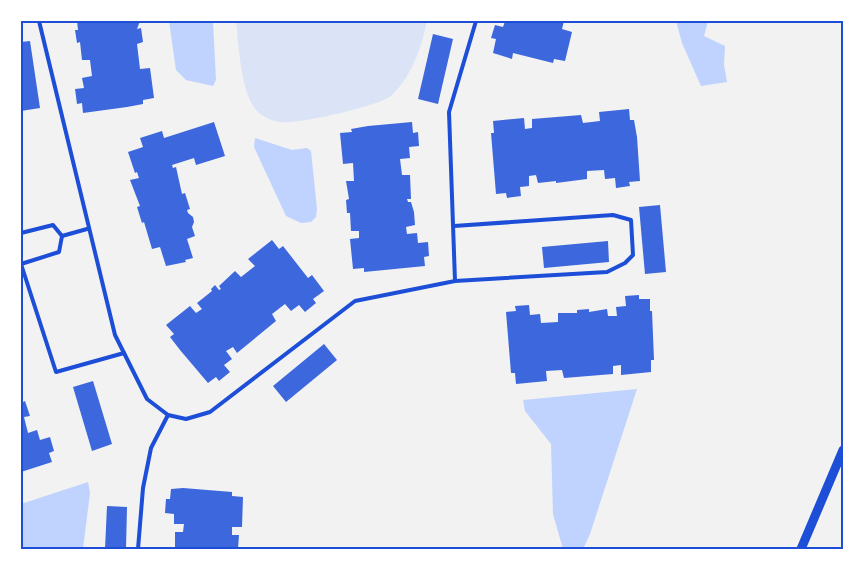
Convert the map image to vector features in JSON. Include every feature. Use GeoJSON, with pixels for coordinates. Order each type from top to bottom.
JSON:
{"type":"FeatureCollection","features":[{"type":"Feature","properties":{"kind":"street"},"geometry":{"type":"LineString","coordinates":[[801,549],[843,450]]}},
{"type":"Feature","properties":{"kind":"lane"},"geometry":{"type":"LineString","coordinates":[[39,21],[115,335],[147,399],[168,415],[186,419],[210,412],[355,301],[455,281],[607,272],[625,263],[633,255],[631,220],[613,215],[454,226]]}},
{"type":"Feature","properties":{"kind":"lane"},"geometry":{"type":"LineString","coordinates":[[455,281],[450,112],[476,21]]}},
{"type":"Feature","properties":{"kind":"lane"},"geometry":{"type":"LineString","coordinates":[[21,233],[53,225],[62,236],[59,252],[21,264],[56,372],[124,353]]}},
{"type":"Feature","properties":{"kind":"lane"},"geometry":{"type":"LineString","coordinates":[[62,236],[88,229]]}},
{"type":"Feature","properties":{"kind":"lane"},"geometry":{"type":"LineString","coordinates":[[138,549],[143,488],[151,448],[168,415]]}},
{"type":"Feature","properties":{"kind":"shaded area"},"geometry":{"type":"Polygon","coordinates":[[[236,21],[427,21],[415,61],[405,80],[391,96],[371,105],[319,118],[278,122],[266,118],[259,113],[248,95],[244,83],[236,21]]]}},
{"type":"Feature","properties":{"kind":"water"},"geometry":{"type":"Polygon","coordinates":[[[169,21],[213,21],[216,80],[213,86],[186,80],[176,70],[169,21]]]}},
{"type":"Feature","properties":{"kind":"water"},"geometry":{"type":"Polygon","coordinates":[[[676,21],[708,21],[704,36],[725,46],[724,65],[727,82],[701,86],[682,43],[676,21]]]}},
{"type":"Feature","properties":{"kind":"water"},"geometry":{"type":"Polygon","coordinates":[[[255,138],[292,150],[307,148],[311,151],[317,209],[316,217],[311,222],[301,223],[286,216],[254,147],[255,138]]]}},
{"type":"Feature","properties":{"kind":"water"},"geometry":{"type":"Polygon","coordinates":[[[637,389],[590,534],[583,549],[563,549],[553,514],[551,444],[525,411],[523,400],[637,389]]]}},
{"type":"Feature","properties":{"kind":"water"},"geometry":{"type":"Polygon","coordinates":[[[88,482],[90,493],[83,549],[21,549],[21,504],[88,482]]]}},
{"type":"Feature","properties":{"kind":"building"},"geometry":{"type":"Polygon","coordinates":[[[77,21],[140,21],[137,29],[141,28],[143,42],[137,44],[140,69],[150,68],[154,98],[143,100],[143,104],[83,113],[82,103],[77,104],[75,89],[84,88],[82,78],[92,76],[90,60],[82,60],[80,42],[77,43],[75,30],[78,30],[77,21]]]}},
{"type":"Feature","properties":{"kind":"building"},"geometry":{"type":"Polygon","coordinates":[[[505,21],[564,21],[562,29],[572,32],[565,61],[554,59],[553,63],[513,53],[512,59],[493,53],[496,39],[491,38],[495,25],[503,27],[505,21]]]}},
{"type":"Feature","properties":{"kind":"building"},"geometry":{"type":"Polygon","coordinates":[[[433,34],[453,39],[438,104],[418,99],[433,34]]]}},
{"type":"Feature","properties":{"kind":"building"},"geometry":{"type":"Polygon","coordinates":[[[30,41],[40,108],[21,111],[21,42],[30,41]]]}},
{"type":"Feature","properties":{"kind":"building"},"geometry":{"type":"Polygon","coordinates":[[[629,109],[630,120],[634,120],[637,137],[640,181],[629,182],[630,186],[616,188],[615,178],[605,179],[604,170],[587,171],[587,179],[556,183],[556,181],[538,183],[536,175],[529,176],[529,186],[520,187],[521,196],[507,198],[506,193],[496,194],[491,133],[494,133],[493,121],[524,118],[525,129],[532,128],[532,119],[581,115],[583,123],[600,121],[599,112],[629,109]]]}},
{"type":"Feature","properties":{"kind":"building"},"geometry":{"type":"Polygon","coordinates":[[[214,122],[225,156],[196,165],[194,158],[172,165],[173,168],[176,167],[182,194],[185,193],[190,209],[187,210],[188,213],[193,217],[192,227],[195,236],[187,239],[193,258],[185,260],[186,262],[166,266],[160,247],[152,249],[144,222],[142,223],[137,207],[140,206],[130,180],[139,178],[137,172],[135,173],[128,152],[143,147],[140,138],[162,131],[164,138],[214,122]]]}},
{"type":"Feature","properties":{"kind":"building"},"geometry":{"type":"Polygon","coordinates":[[[412,122],[413,133],[418,132],[419,146],[409,147],[410,158],[400,159],[402,175],[410,175],[411,199],[407,199],[408,202],[411,202],[414,212],[415,225],[406,227],[407,234],[417,233],[418,243],[428,242],[429,256],[424,257],[425,266],[364,272],[364,268],[353,269],[350,239],[359,238],[359,231],[351,231],[350,213],[347,213],[346,200],[349,199],[346,181],[354,181],[353,163],[343,164],[340,133],[352,132],[351,129],[368,126],[412,122]]]}},
{"type":"Feature","properties":{"kind":"building"},"geometry":{"type":"Polygon","coordinates":[[[660,205],[666,272],[645,274],[639,207],[660,205]]]}},
{"type":"Feature","properties":{"kind":"building"},"geometry":{"type":"Polygon","coordinates":[[[272,240],[279,249],[283,246],[308,278],[312,275],[324,291],[313,299],[316,303],[305,312],[299,305],[291,311],[285,304],[272,314],[276,321],[237,353],[233,347],[226,351],[232,359],[224,365],[230,372],[219,381],[216,377],[208,383],[170,337],[174,334],[166,325],[190,306],[196,313],[202,309],[197,303],[212,291],[211,289],[215,285],[219,290],[221,289],[219,286],[235,271],[241,277],[255,266],[248,259],[272,240]]]}},
{"type":"Feature","properties":{"kind":"building"},"geometry":{"type":"Polygon","coordinates":[[[608,241],[609,262],[544,268],[542,247],[608,241]]]}},
{"type":"Feature","properties":{"kind":"building"},"geometry":{"type":"Polygon","coordinates":[[[639,295],[639,299],[650,299],[650,311],[652,311],[654,360],[651,360],[651,372],[621,375],[621,365],[613,366],[613,374],[564,378],[562,370],[546,371],[547,381],[516,384],[515,373],[511,373],[506,312],[516,311],[515,306],[529,305],[530,315],[540,314],[541,323],[558,322],[558,313],[577,313],[577,310],[589,309],[589,312],[607,309],[608,316],[617,316],[616,307],[626,306],[625,296],[639,295]]]}},
{"type":"Feature","properties":{"kind":"building"},"geometry":{"type":"Polygon","coordinates":[[[324,344],[337,360],[286,402],[273,386],[324,344]]]}},
{"type":"Feature","properties":{"kind":"building"},"geometry":{"type":"Polygon","coordinates":[[[93,381],[112,444],[92,451],[73,387],[93,381]]]}},
{"type":"Feature","properties":{"kind":"building"},"geometry":{"type":"Polygon","coordinates":[[[25,401],[30,416],[24,417],[28,433],[37,430],[40,440],[50,437],[54,451],[49,453],[52,462],[21,472],[21,403],[25,401]]]}},
{"type":"Feature","properties":{"kind":"building"},"geometry":{"type":"Polygon","coordinates":[[[183,488],[232,492],[232,496],[243,497],[242,527],[232,527],[232,535],[239,535],[238,549],[175,549],[175,532],[183,532],[184,524],[174,524],[174,514],[165,513],[166,499],[170,499],[171,489],[183,488]]]}},
{"type":"Feature","properties":{"kind":"building"},"geometry":{"type":"Polygon","coordinates":[[[107,506],[127,507],[126,549],[105,549],[107,506]]]}}]}
